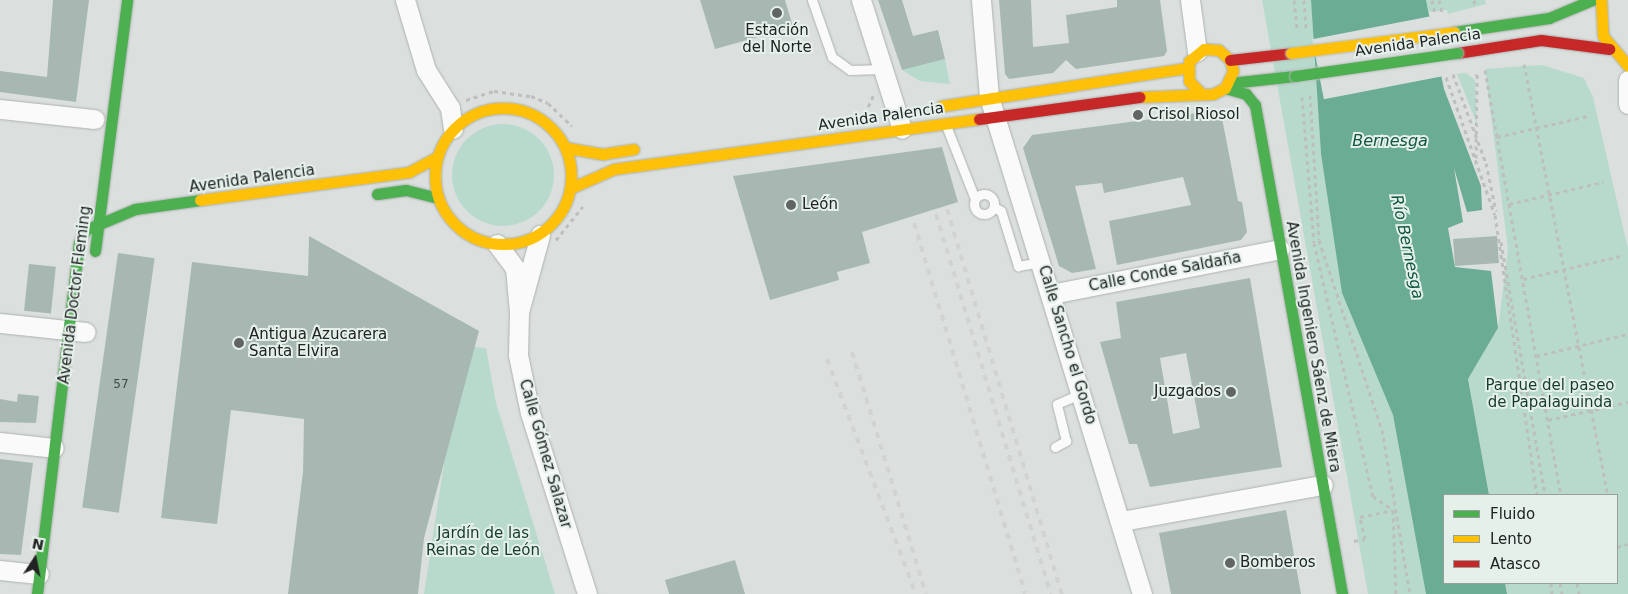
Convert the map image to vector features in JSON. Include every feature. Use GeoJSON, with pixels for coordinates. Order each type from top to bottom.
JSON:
{"type":"FeatureCollection","features":[{"type":"Feature","properties":{"kind":"main road","name":"Avenida Doctor Fleming"},"geometry":{"type":"LineString","coordinates":[[94,267],[127,0]]}},
{"type":"Feature","properties":{"kind":"main road","name":"Avenida Palencia"},"geometry":{"type":"LineString","coordinates":[[1230,60],[1549,18],[1592,0]]}},
{"type":"Feature","properties":{"kind":"main road"},"geometry":{"type":"LineString","coordinates":[[1602,0],[1600,28],[1609,49],[1628,66]]}},
{"type":"Feature","properties":{"kind":"main road","name":"Avenida Palencia"},"geometry":{"type":"LineString","coordinates":[[879,116],[944,123],[1199,91],[1212,94],[1227,85],[1541,40],[1609,49]]}},
{"type":"Feature","properties":{"kind":"main road"},"geometry":{"type":"LineString","coordinates":[[1199,91],[1189,81],[1187,68],[1197,52],[1212,48],[1230,60],[1227,85],[1246,94],[1255,104],[1274,78]]}},
{"type":"Feature","properties":{"kind":"main road"},"geometry":{"type":"LineString","coordinates":[[931,108],[989,97],[1187,68]]}},
{"type":"Feature","properties":{"kind":"main road","name":"Avenida Ingeniero Sáenz de Miera"},"geometry":{"type":"LineString","coordinates":[[1255,104],[1342,594]]}},
{"type":"Feature","properties":{"kind":"main road"},"geometry":{"type":"LineString","coordinates":[[511,108],[547,122],[568,148],[571,188],[560,215],[539,243],[497,244],[461,230],[438,198],[437,157],[453,129],[473,114],[511,108]]}},
{"type":"Feature","properties":{"kind":"main road","name":"Avenida Palencia"},"geometry":{"type":"LineString","coordinates":[[571,188],[614,169],[905,118]]}},
{"type":"Feature","properties":{"kind":"main road"},"geometry":{"type":"LineString","coordinates":[[568,148],[603,154],[649,148]]}},
{"type":"Feature","properties":{"kind":"main road","name":"Avenida Palencia"},"geometry":{"type":"LineString","coordinates":[[79,243],[85,230],[99,221],[135,209],[409,172],[437,157]]}},
{"type":"Feature","properties":{"kind":"main road"},"geometry":{"type":"LineString","coordinates":[[104,186],[121,204],[135,209]]}},
{"type":"Feature","properties":{"kind":"main road"},"geometry":{"type":"LineString","coordinates":[[367,195],[406,190],[438,198]]}},
{"type":"Feature","properties":{"kind":"main road","name":"Avenida Doctor Fleming"},"geometry":{"type":"LineString","coordinates":[[37,594],[54,448],[81,333],[79,243],[82,214]]}},
{"type":"Feature","properties":{"kind":"main road"},"geometry":{"type":"LineString","coordinates":[[95,251],[117,231]]}},
{"type":"Feature","properties":{"kind":"street"},"geometry":{"type":"LineString","coordinates":[[405,0],[426,70],[450,108],[453,129]]}},
{"type":"Feature","properties":{"kind":"street"},"geometry":{"type":"LineString","coordinates":[[861,0],[882,69],[905,118]]}},
{"type":"Feature","properties":{"kind":"street","name":"Calle Sancho el Gordo"},"geometry":{"type":"LineString","coordinates":[[981,0],[989,97],[1122,521],[1142,594]]}},
{"type":"Feature","properties":{"kind":"street"},"geometry":{"type":"LineString","coordinates":[[1190,0],[1197,52]]}},
{"type":"Feature","properties":{"kind":"street"},"geometry":{"type":"LineString","coordinates":[[1628,80],[1628,104]]}},
{"type":"Feature","properties":{"kind":"street"},"geometry":{"type":"LineString","coordinates":[[0,109],[95,118]]}},
{"type":"Feature","properties":{"kind":"street","name":"Calle Gómez Salazar"},"geometry":{"type":"LineString","coordinates":[[518,312],[539,243]]}},
{"type":"Feature","properties":{"kind":"street","name":"Calle Gómez Salazar"},"geometry":{"type":"LineString","coordinates":[[497,244],[515,268],[518,355],[530,412],[587,594]]}},
{"type":"Feature","properties":{"kind":"street","name":"Calle Conde Saldaña"},"geometry":{"type":"LineString","coordinates":[[1051,294],[1280,249]]}},
{"type":"Feature","properties":{"kind":"street"},"geometry":{"type":"LineString","coordinates":[[0,323],[81,333]]}},
{"type":"Feature","properties":{"kind":"street"},"geometry":{"type":"LineString","coordinates":[[0,442],[54,448]]}},
{"type":"Feature","properties":{"kind":"street"},"geometry":{"type":"LineString","coordinates":[[1122,521],[1323,485]]}},
{"type":"Feature","properties":{"kind":"street"},"geometry":{"type":"LineString","coordinates":[[0,570],[39,574]]}},
{"type":"Feature","properties":{"kind":"lane"},"geometry":{"type":"LineString","coordinates":[[812,0],[832,57],[850,70],[882,69]]}},
{"type":"Feature","properties":{"kind":"lane"},"geometry":{"type":"LineString","coordinates":[[944,123],[980,214],[994,208]]}},
{"type":"Feature","properties":{"kind":"lane"},"geometry":{"type":"LineString","coordinates":[[975,199],[987,193],[994,208],[1001,211],[1018,266],[1041,262]]}},
{"type":"Feature","properties":{"kind":"lane"},"geometry":{"type":"LineString","coordinates":[[1055,447],[1066,441],[1057,404],[1082,392]]}},
{"type":"Feature","properties":{"kind":"path"},"geometry":{"type":"LineString","coordinates":[[1294,0],[1297,39]]}},
{"type":"Feature","properties":{"kind":"path"},"geometry":{"type":"LineString","coordinates":[[1304,0],[1307,38]]}},
{"type":"Feature","properties":{"kind":"path"},"geometry":{"type":"LineString","coordinates":[[1432,0],[1436,20]]}},
{"type":"Feature","properties":{"kind":"path"},"geometry":{"type":"LineString","coordinates":[[1439,0],[1443,19]]}},
{"type":"Feature","properties":{"kind":"path"},"geometry":{"type":"LineString","coordinates":[[1523,60],[1608,494]]}},
{"type":"Feature","properties":{"kind":"path"},"geometry":{"type":"LineString","coordinates":[[1476,158],[1479,147],[1477,64]]}},
{"type":"Feature","properties":{"kind":"path"},"geometry":{"type":"LineString","coordinates":[[1484,64],[1561,494]]}},
{"type":"Feature","properties":{"kind":"path"},"geometry":{"type":"LineString","coordinates":[[1453,71],[1486,163],[1546,494]]}},
{"type":"Feature","properties":{"kind":"path"},"geometry":{"type":"LineString","coordinates":[[1445,72],[1495,215],[1538,494]]}},
{"type":"Feature","properties":{"kind":"path"},"geometry":{"type":"LineString","coordinates":[[1310,86],[1319,240],[1382,430],[1410,594]]}},
{"type":"Feature","properties":{"kind":"path"},"geometry":{"type":"LineString","coordinates":[[1301,88],[1314,243],[1373,496],[1393,510]]}},
{"type":"Feature","properties":{"kind":"path"},"geometry":{"type":"LineString","coordinates":[[450,108],[476,96],[510,91],[548,103],[576,131]]}},
{"type":"Feature","properties":{"kind":"path"},"geometry":{"type":"LineString","coordinates":[[865,108],[870,99]]}},
{"type":"Feature","properties":{"kind":"path"},"geometry":{"type":"LineString","coordinates":[[1497,137],[1588,116]]}},
{"type":"Feature","properties":{"kind":"path"},"geometry":{"type":"LineString","coordinates":[[1509,204],[1603,182]]}},
{"type":"Feature","properties":{"kind":"path"},"geometry":{"type":"LineString","coordinates":[[539,243],[565,233],[586,200]]}},
{"type":"Feature","properties":{"kind":"path"},"geometry":{"type":"LineString","coordinates":[[1522,279],[1620,256]]}},
{"type":"Feature","properties":{"kind":"path"},"geometry":{"type":"LineString","coordinates":[[1536,356],[1628,334]]}},
{"type":"Feature","properties":{"kind":"path"},"geometry":{"type":"LineString","coordinates":[[1548,420],[1628,402]]}},
{"type":"Feature","properties":{"kind":"path"},"geometry":{"type":"LineString","coordinates":[[1350,542],[1365,539],[1360,517],[1393,510]]}},
{"type":"Feature","properties":{"kind":"path"},"geometry":{"type":"LineString","coordinates":[[1393,510],[1396,594]]}},
{"type":"Feature","properties":{"kind":"green space"},"geometry":{"type":"Polygon","coordinates":[[[1262,0],[1311,0],[1321,154],[1342,293],[1393,415],[1426,594],[1368,594],[1262,0]]]}},
{"type":"Feature","properties":{"kind":"green space"},"geometry":{"type":"Polygon","coordinates":[[[1426,0],[1485,0],[1486,4],[1448,14],[1447,10],[1429,12],[1426,0]]]}},
{"type":"Feature","properties":{"kind":"green space"},"geometry":{"type":"Polygon","coordinates":[[[945,59],[950,84],[920,81],[902,70],[945,59]]]}},
{"type":"Feature","properties":{"kind":"green space","name":"Parque del paseo de Papalaguinda"},"geometry":{"type":"Polygon","coordinates":[[[1542,65],[1584,78],[1593,97],[1628,249],[1628,594],[1507,594],[1505,584],[1618,584],[1618,494],[1489,494],[1468,379],[1498,328],[1508,249],[1485,69],[1542,65]]]}},
{"type":"Feature","properties":{"kind":"green space"},"geometry":{"type":"Polygon","coordinates":[[[1466,73],[1475,80],[1477,124],[1457,74],[1466,73]]]}},
{"type":"Feature","properties":{"kind":"green space"},"geometry":{"type":"Polygon","coordinates":[[[503,124],[513,125],[532,132],[546,146],[553,165],[553,185],[546,204],[532,218],[513,225],[503,226],[493,225],[474,218],[460,204],[453,185],[452,175],[453,165],[460,146],[474,132],[493,125],[503,124]]]}},
{"type":"Feature","properties":{"kind":"green space","name":"Jardín de las Reinas de León"},"geometry":{"type":"Polygon","coordinates":[[[462,346],[486,348],[496,403],[555,594],[424,594],[462,346]]]}},
{"type":"Feature","properties":{"kind":"water","name":"Bernesga"},"geometry":{"type":"Polygon","coordinates":[[[1311,0],[1426,0],[1444,89],[1481,186],[1482,210],[1467,212],[1454,168],[1463,222],[1448,228],[1455,267],[1491,271],[1498,328],[1468,379],[1489,494],[1443,494],[1443,584],[1505,584],[1507,594],[1426,594],[1393,415],[1342,293],[1321,154],[1311,0]]]}},
{"type":"Feature","properties":{"kind":"pier"},"geometry":{"type":"Polygon","coordinates":[[[1432,16],[1444,76],[1324,99],[1312,39],[1432,16]]]}},
{"type":"Feature","properties":{"kind":"building"},"geometry":{"type":"Polygon","coordinates":[[[53,0],[89,0],[76,102],[0,92],[0,71],[47,77],[53,0]]]}},
{"type":"Feature","properties":{"kind":"building"},"geometry":{"type":"Polygon","coordinates":[[[700,0],[785,0],[793,27],[715,49],[700,0]]]}},
{"type":"Feature","properties":{"kind":"building"},"geometry":{"type":"Polygon","coordinates":[[[878,0],[902,0],[913,36],[938,30],[945,59],[902,70],[878,0]]]}},
{"type":"Feature","properties":{"kind":"building"},"geometry":{"type":"Polygon","coordinates":[[[999,0],[1031,0],[1033,47],[1069,43],[1066,15],[1117,7],[1117,0],[1160,0],[1167,51],[1164,56],[1076,69],[1066,60],[1053,73],[1009,79],[1005,74],[999,0]]]}},
{"type":"Feature","properties":{"kind":"building"},"geometry":{"type":"Polygon","coordinates":[[[1212,111],[1222,118],[1238,201],[1242,202],[1247,232],[1241,240],[1117,265],[1109,221],[1191,205],[1183,177],[1104,193],[1102,183],[1075,186],[1096,269],[1072,273],[1059,266],[1023,148],[1032,135],[1212,111]]]}},
{"type":"Feature","properties":{"kind":"building","name":"León"},"geometry":{"type":"Polygon","coordinates":[[[942,147],[958,202],[862,232],[870,263],[837,272],[839,280],[770,300],[733,176],[942,147]]]}},
{"type":"Feature","properties":{"kind":"building"},"geometry":{"type":"Polygon","coordinates":[[[309,236],[479,331],[424,538],[418,594],[288,594],[303,472],[304,419],[231,410],[217,524],[161,518],[192,262],[308,276],[309,236]]]}},
{"type":"Feature","properties":{"kind":"building"},"geometry":{"type":"Polygon","coordinates":[[[1497,236],[1499,263],[1455,266],[1453,239],[1497,236]]]}},
{"type":"Feature","properties":{"kind":"building"},"geometry":{"type":"Polygon","coordinates":[[[118,253],[155,258],[119,513],[82,507],[118,253]]]}},
{"type":"Feature","properties":{"kind":"building"},"geometry":{"type":"Polygon","coordinates":[[[29,264],[56,267],[51,314],[24,311],[29,264]]]}},
{"type":"Feature","properties":{"kind":"building","name":"Juzgados"},"geometry":{"type":"Polygon","coordinates":[[[1250,278],[1282,467],[1150,487],[1137,444],[1129,444],[1100,342],[1121,338],[1116,302],[1250,278]],[[1186,353],[1160,358],[1173,434],[1200,428],[1186,353]]]}},
{"type":"Feature","properties":{"kind":"building"},"geometry":{"type":"Polygon","coordinates":[[[18,394],[39,396],[36,423],[0,422],[0,399],[17,402],[18,394]]]}},
{"type":"Feature","properties":{"kind":"building"},"geometry":{"type":"Polygon","coordinates":[[[0,459],[33,463],[21,555],[0,554],[0,459]]]}},
{"type":"Feature","properties":{"kind":"building","name":"Bomberos"},"geometry":{"type":"Polygon","coordinates":[[[1286,510],[1301,594],[1171,594],[1159,533],[1286,510]]]}},
{"type":"Feature","properties":{"kind":"building"},"geometry":{"type":"Polygon","coordinates":[[[735,560],[745,594],[669,594],[665,580],[735,560]]]}},
{"type":"Feature","properties":{"kind":"railway"},"geometry":{"type":"LineString","coordinates":[[947,209],[1062,594]]}},
{"type":"Feature","properties":{"kind":"railway"},"geometry":{"type":"LineString","coordinates":[[936,214],[1051,594]]}},
{"type":"Feature","properties":{"kind":"railway"},"geometry":{"type":"LineString","coordinates":[[914,223],[1025,594]]}},
{"type":"Feature","properties":{"kind":"railway"},"geometry":{"type":"LineString","coordinates":[[852,352],[926,594]]}},
{"type":"Feature","properties":{"kind":"railway"},"geometry":{"type":"LineString","coordinates":[[827,359],[916,594]]}},
{"type":"Feature","properties":{"kind":"traffic: fast"},"geometry":{"type":"LineString","coordinates":[[95,251],[127,0]]}},
{"type":"Feature","properties":{"kind":"traffic: fast"},"geometry":{"type":"LineString","coordinates":[[1454,32],[1549,18],[1592,0]]}},
{"type":"Feature","properties":{"kind":"traffic: fast"},"geometry":{"type":"LineString","coordinates":[[1295,76],[1457,53]]}},
{"type":"Feature","properties":{"kind":"traffic: fast"},"geometry":{"type":"LineString","coordinates":[[1230,83],[1295,76]]}},
{"type":"Feature","properties":{"kind":"traffic: fast"},"geometry":{"type":"LineString","coordinates":[[1225,88],[1246,94],[1255,105],[1342,594]]}},
{"type":"Feature","properties":{"kind":"traffic: fast"},"geometry":{"type":"LineString","coordinates":[[377,194],[406,190],[438,198]]}},
{"type":"Feature","properties":{"kind":"traffic: fast"},"geometry":{"type":"LineString","coordinates":[[37,594],[79,243],[85,230],[135,209],[200,200]]}},
{"type":"Feature","properties":{"kind":"traffic: slow"},"geometry":{"type":"LineString","coordinates":[[1601,0],[1603,36],[1628,66]]}},
{"type":"Feature","properties":{"kind":"traffic: slow"},"geometry":{"type":"LineString","coordinates":[[1291,53],[1454,32]]}},
{"type":"Feature","properties":{"kind":"traffic: slow"},"geometry":{"type":"LineString","coordinates":[[1140,97],[1213,94],[1225,88],[1233,71],[1230,60],[1219,50],[1204,49],[1189,61],[1189,81],[1199,91]]}},
{"type":"Feature","properties":{"kind":"traffic: slow"},"geometry":{"type":"LineString","coordinates":[[941,106],[1187,68]]}},
{"type":"Feature","properties":{"kind":"traffic: slow"},"geometry":{"type":"LineString","coordinates":[[503,108],[529,113],[541,119],[551,128],[560,138],[566,150],[571,176],[566,202],[560,214],[551,224],[541,233],[529,239],[503,244],[477,239],[465,233],[455,224],[446,214],[440,202],[435,176],[440,150],[446,138],[455,128],[465,119],[477,113],[503,108]]}},
{"type":"Feature","properties":{"kind":"traffic: slow"},"geometry":{"type":"LineString","coordinates":[[571,188],[614,169],[979,119]]}},
{"type":"Feature","properties":{"kind":"traffic: slow"},"geometry":{"type":"LineString","coordinates":[[568,148],[603,154],[634,149]]}},
{"type":"Feature","properties":{"kind":"traffic: slow"},"geometry":{"type":"LineString","coordinates":[[200,200],[409,172],[437,157]]}},
{"type":"Feature","properties":{"kind":"traffic: jam"},"geometry":{"type":"LineString","coordinates":[[1457,53],[1541,40],[1609,49]]}},
{"type":"Feature","properties":{"kind":"traffic: jam"},"geometry":{"type":"LineString","coordinates":[[1230,60],[1291,53]]}},
{"type":"Feature","properties":{"kind":"traffic: jam"},"geometry":{"type":"LineString","coordinates":[[979,119],[1140,97]]}},
{"type":"Feature","properties":{"kind":"place","name":"Estación del Norte"},"geometry":{"type":"Point","coordinates":[777,13]}},
{"type":"Feature","properties":{"kind":"place","name":"Crisol Riosol"},"geometry":{"type":"Point","coordinates":[1138,115]}},
{"type":"Feature","properties":{"kind":"place","name":"León"},"geometry":{"type":"Point","coordinates":[791,205]}},
{"type":"Feature","properties":{"kind":"place","name":"Antigua Azucarera Santa Elvira"},"geometry":{"type":"Point","coordinates":[239,343]}},
{"type":"Feature","properties":{"kind":"place","name":"Juzgados"},"geometry":{"type":"Point","coordinates":[1231,392]}},
{"type":"Feature","properties":{"kind":"place","name":"Bomberos"},"geometry":{"type":"Point","coordinates":[1230,563]}},
{"type":"Feature","properties":{"kind":"water label","name":"Río Bernesga"},"geometry":{"type":"Point","coordinates":[1407,247]}}]}
